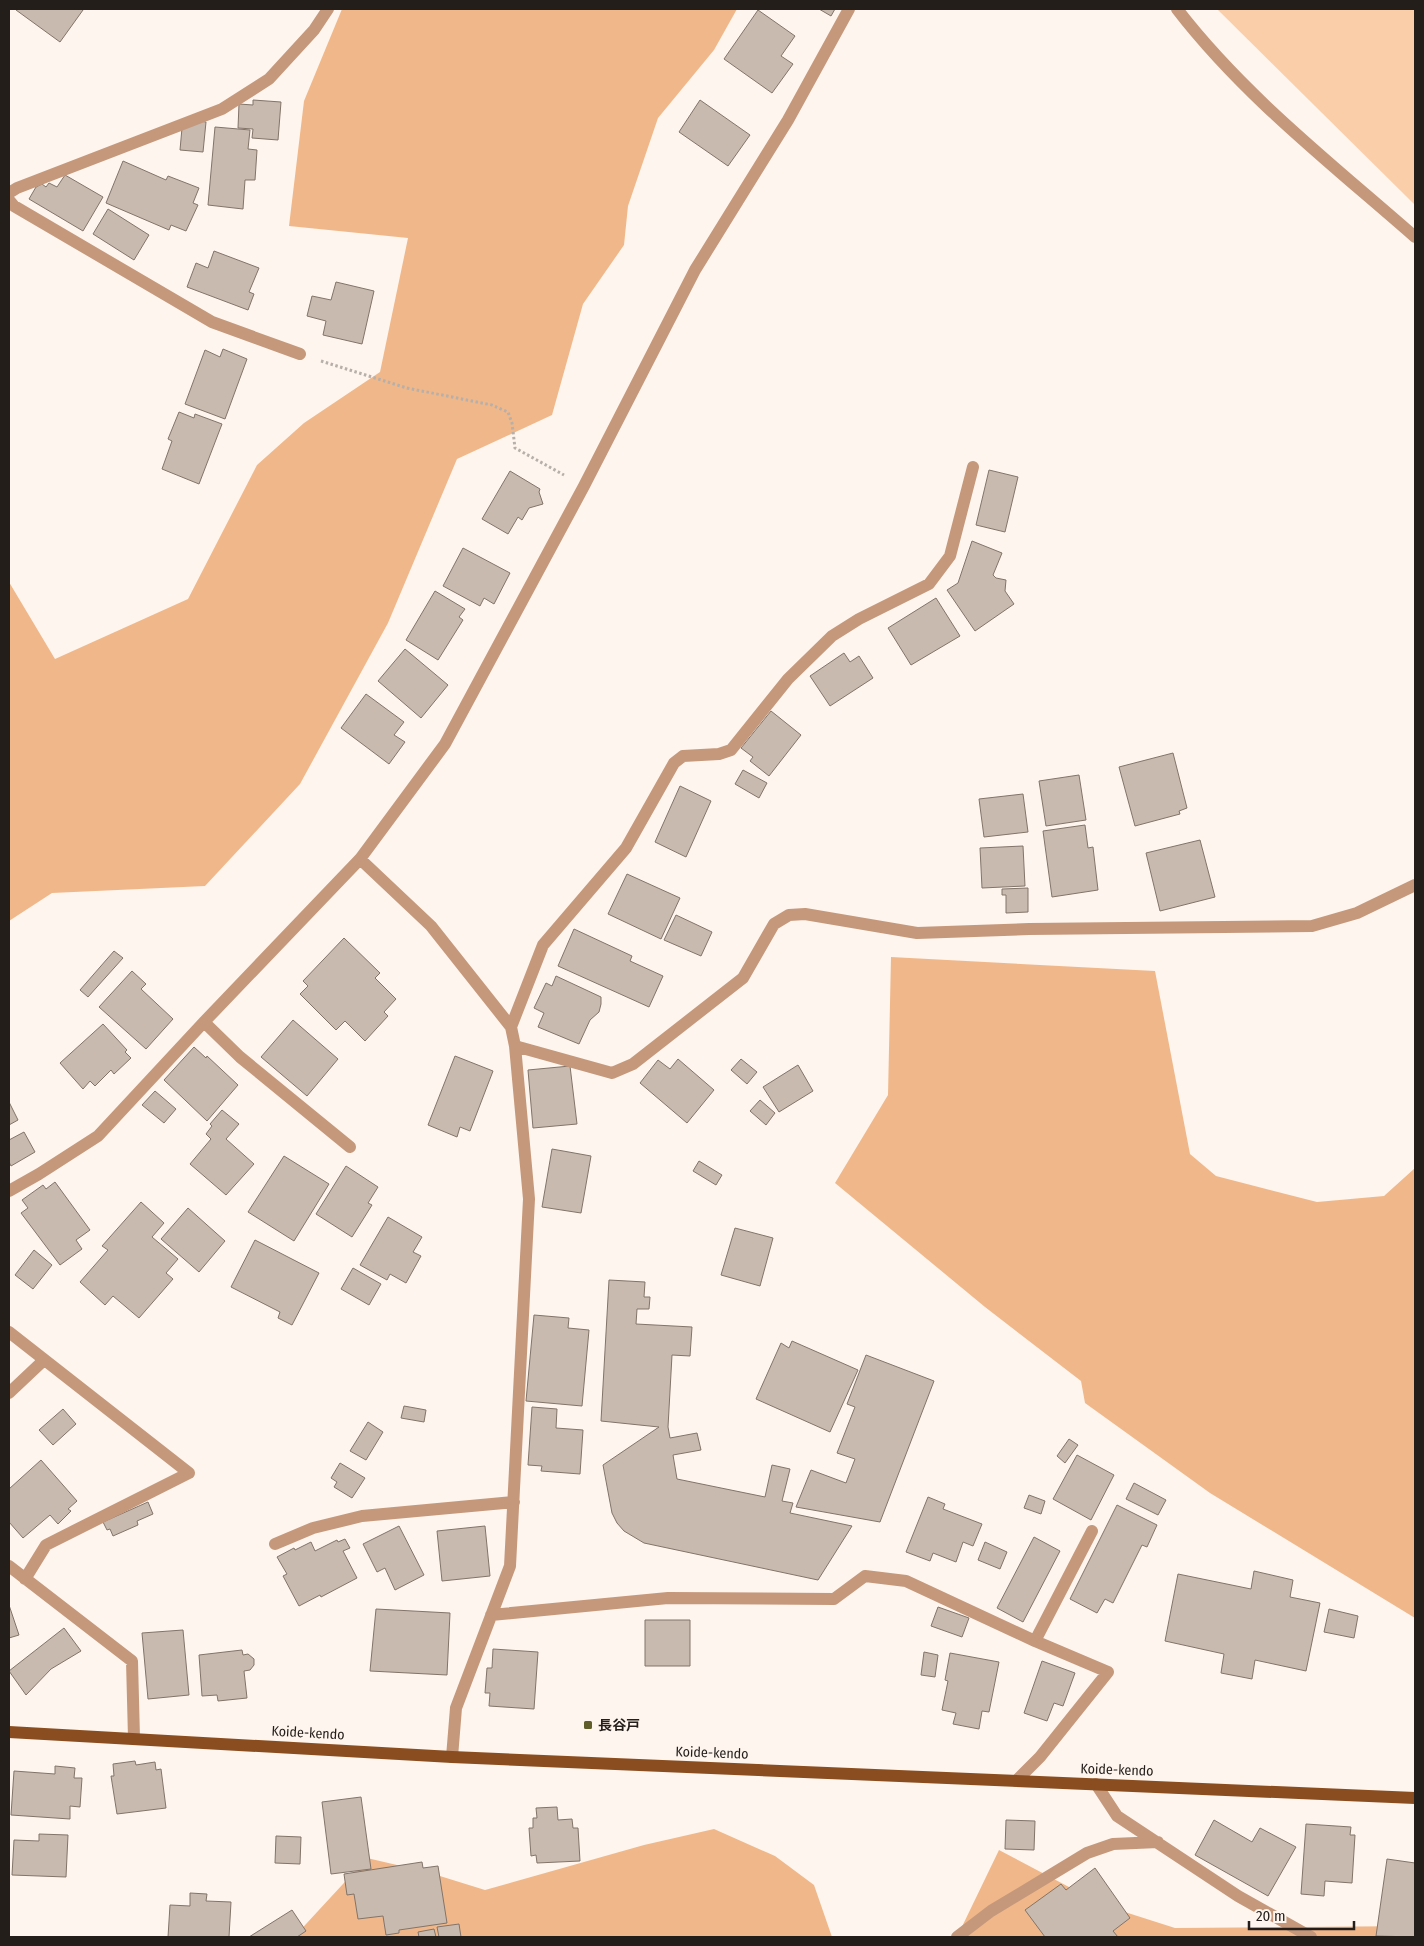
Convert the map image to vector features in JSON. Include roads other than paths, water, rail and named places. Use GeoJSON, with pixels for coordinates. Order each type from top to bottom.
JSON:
{"type":"FeatureCollection","features":[{"type":"Feature","properties":{"kind":"main road","name":"Koide-kendo"},"geometry":{"type":"LineString","coordinates":[[9,1732],[452,1757],[1415,1798]]}},
{"type":"Feature","properties":{"kind":"street"},"geometry":{"type":"LineString","coordinates":[[9,194],[17,188],[222,109],[269,79],[314,30],[328,9]]}},
{"type":"Feature","properties":{"kind":"street"},"geometry":{"type":"LineString","coordinates":[[9,1191],[98,1136],[360,858],[445,744],[584,486],[695,270],[788,120],[849,9]]}},
{"type":"Feature","properties":{"kind":"street"},"geometry":{"type":"LineString","coordinates":[[1177,9],[1202,41],[1268,108],[1415,237]]}},
{"type":"Feature","properties":{"kind":"street"},"geometry":{"type":"LineString","coordinates":[[9,200],[14,206],[212,322],[300,354]]}},
{"type":"Feature","properties":{"kind":"street"},"geometry":{"type":"LineString","coordinates":[[511,1027],[543,945],[626,848],[674,763],[683,756],[719,754],[731,750],[788,679],[832,636],[859,619],[929,584],[950,556],[973,467]]}},
{"type":"Feature","properties":{"kind":"street"},"geometry":{"type":"LineString","coordinates":[[360,858],[431,926],[511,1027],[515,1046],[528,1199],[510,1566],[456,1708],[452,1757]]}},
{"type":"Feature","properties":{"kind":"street"},"geometry":{"type":"LineString","coordinates":[[515,1046],[612,1073],[633,1064],[743,978],[774,924],[788,915],[805,914],[917,932],[1312,926],[1357,912],[1415,885]]}},
{"type":"Feature","properties":{"kind":"street"},"geometry":{"type":"LineString","coordinates":[[204,1022],[240,1057],[350,1147]]}},
{"type":"Feature","properties":{"kind":"street"},"geometry":{"type":"LineString","coordinates":[[9,1332],[189,1473],[46,1545],[25,1579]]}},
{"type":"Feature","properties":{"kind":"street"},"geometry":{"type":"LineString","coordinates":[[9,1393],[44,1360]]}},
{"type":"Feature","properties":{"kind":"street"},"geometry":{"type":"LineString","coordinates":[[275,1544],[312,1528],[362,1516],[514,1502]]}},
{"type":"Feature","properties":{"kind":"street"},"geometry":{"type":"LineString","coordinates":[[1035,1641],[1092,1531]]}},
{"type":"Feature","properties":{"kind":"street"},"geometry":{"type":"LineString","coordinates":[[9,1566],[132,1661],[134,1738]]}},
{"type":"Feature","properties":{"kind":"street"},"geometry":{"type":"LineString","coordinates":[[491,1615],[668,1598],[834,1599],[865,1576],[906,1581],[1035,1641],[1108,1672],[1040,1757],[1016,1781]]}},
{"type":"Feature","properties":{"kind":"street"},"geometry":{"type":"LineString","coordinates":[[1096,1784],[1117,1816],[1238,1896],[1310,1937]]}},
{"type":"Feature","properties":{"kind":"street"},"geometry":{"type":"LineString","coordinates":[[957,1937],[991,1911],[1087,1853],[1113,1844],[1158,1842]]}},
{"type":"Feature","properties":{"kind":"place","name":"長谷戸"},"geometry":{"type":"Point","coordinates":[588,1725]}}]}
